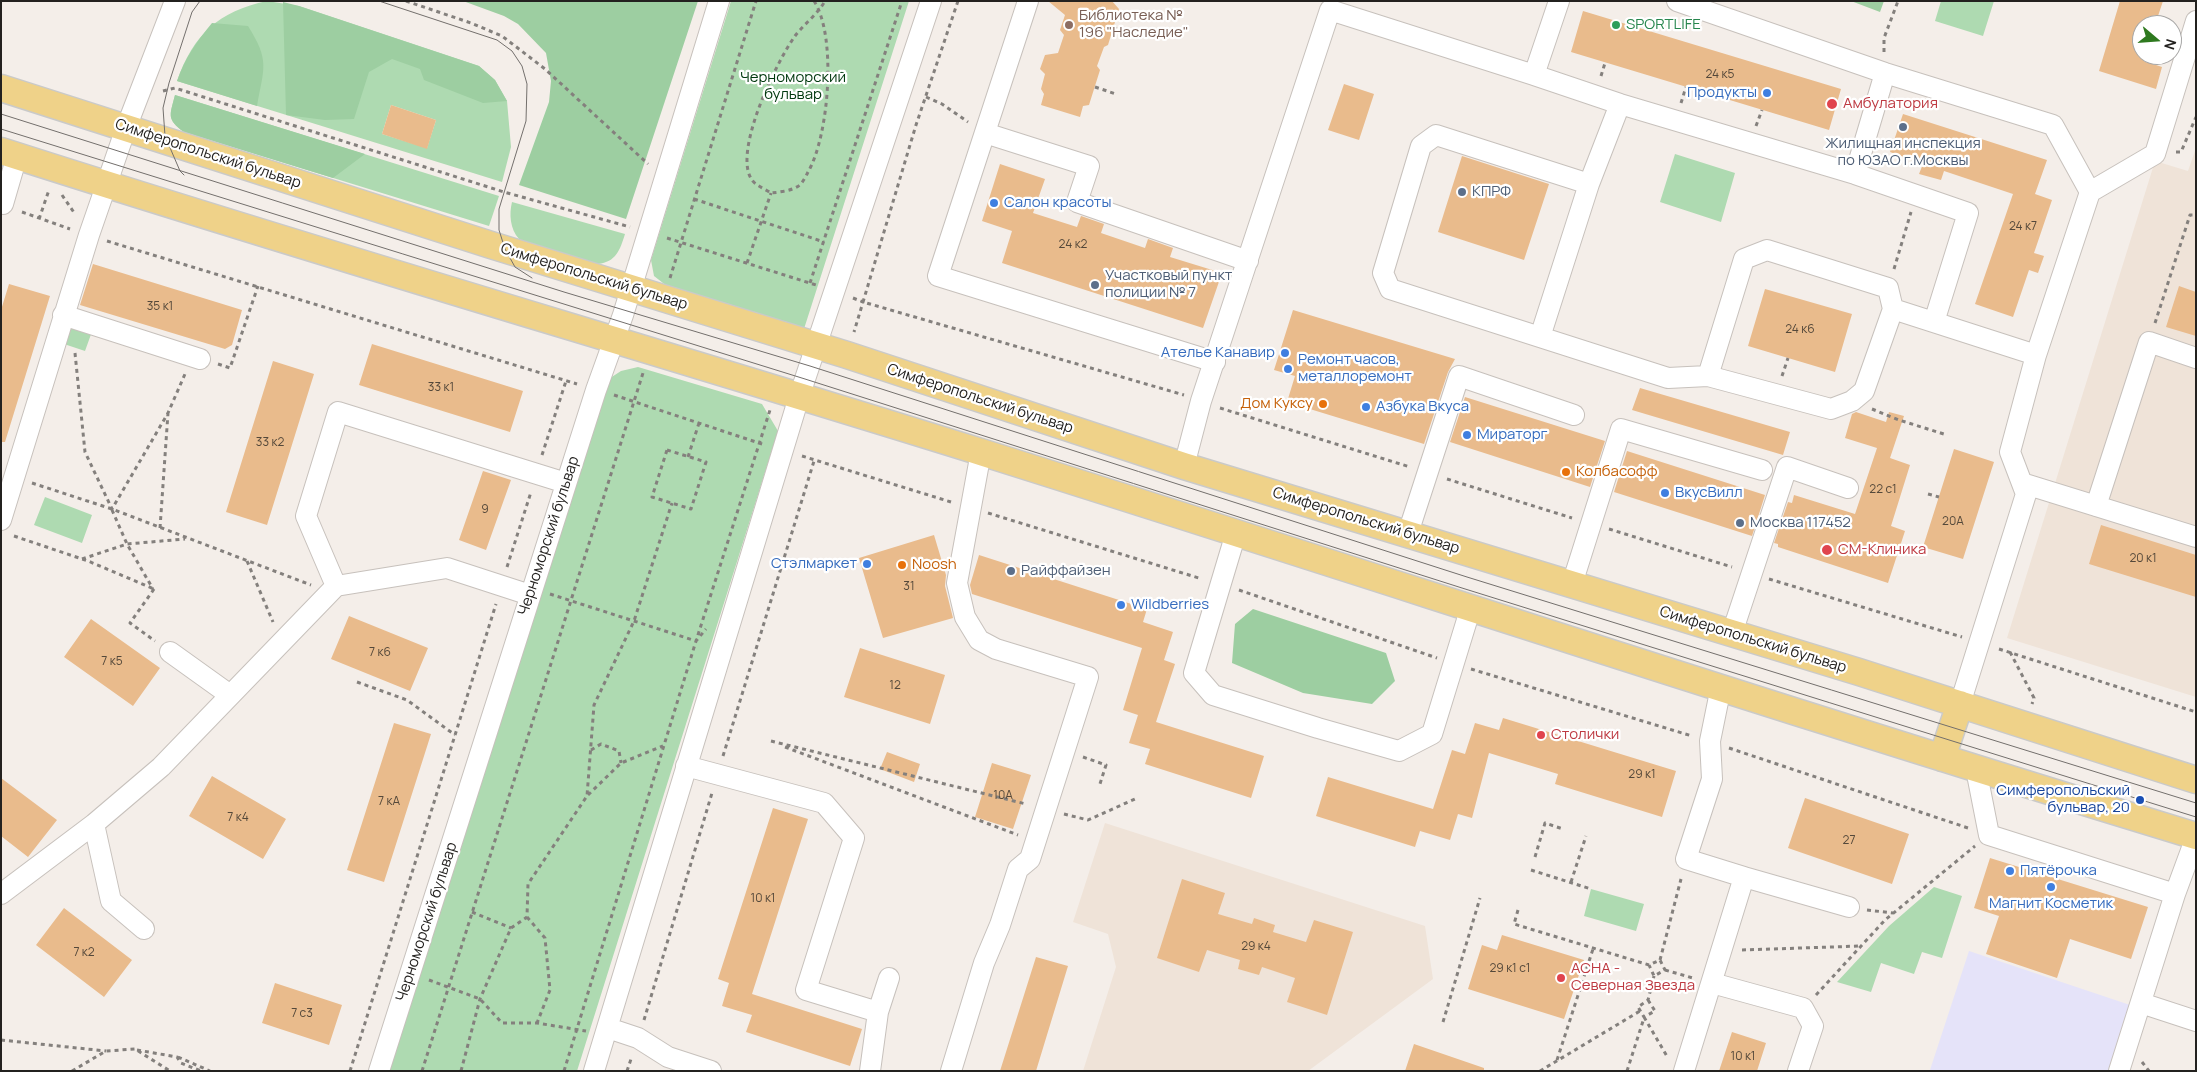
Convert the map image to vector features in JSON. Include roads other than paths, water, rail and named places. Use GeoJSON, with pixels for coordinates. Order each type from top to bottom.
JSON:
{"type":"FeatureCollection","features":[{"type":"Feature","properties":{"kind":"main road","name":"Симферопольский бульвар"},"geometry":{"type":"LineString","coordinates":[[1,88],[664,299],[847,355],[1184,466],[1732,633],[2196,780]]}},
{"type":"Feature","properties":{"kind":"main road"},"geometry":{"type":"LineString","coordinates":[[9,154],[649,352],[981,452],[1976,769],[2196,836]]}},
{"type":"Feature","properties":{"kind":"main road"},"geometry":{"type":"LineString","coordinates":[[1942,758],[1960,704]]}},
{"type":"Feature","properties":{"kind":"street"},"geometry":{"type":"LineString","coordinates":[[4,519],[14,477],[68,316],[90,235],[126,128],[175,1]]}},
{"type":"Feature","properties":{"kind":"street","name":"Черноморский бульвар"},"geometry":{"type":"LineString","coordinates":[[379,1071],[539,594],[566,483],[614,341],[719,1]]}},
{"type":"Feature","properties":{"kind":"street"},"geometry":{"type":"LineString","coordinates":[[594,1071],[783,450],[931,1]]}},
{"type":"Feature","properties":{"kind":"street"},"geometry":{"type":"LineString","coordinates":[[1028,1],[938,276],[1215,362]]}},
{"type":"Feature","properties":{"kind":"street"},"geometry":{"type":"LineString","coordinates":[[1534,75],[1559,1]]}},
{"type":"Feature","properties":{"kind":"street"},"geometry":{"type":"LineString","coordinates":[[1677,1],[1885,73],[2053,126],[2090,192]]}},
{"type":"Feature","properties":{"kind":"street"},"geometry":{"type":"LineString","coordinates":[[1184,466],[1201,401],[1332,6],[1620,104],[1855,174],[1968,213],[1934,322]]}},
{"type":"Feature","properties":{"kind":"street"},"geometry":{"type":"LineString","coordinates":[[1960,704],[2026,494],[2010,452],[2036,355],[2090,192],[2155,154],[2196,22]]}},
{"type":"Feature","properties":{"kind":"street"},"geometry":{"type":"LineString","coordinates":[[1855,174],[1885,73]]}},
{"type":"Feature","properties":{"kind":"street"},"geometry":{"type":"LineString","coordinates":[[1540,337],[1589,184],[1620,104]]}},
{"type":"Feature","properties":{"kind":"street"},"geometry":{"type":"LineString","coordinates":[[985,133],[1090,166],[1077,202],[1248,261]]}},
{"type":"Feature","properties":{"kind":"street"},"geometry":{"type":"LineString","coordinates":[[1589,184],[1436,134],[1421,146],[1383,273],[1390,289],[1668,378],[1708,376],[1831,409],[1852,401],[1864,391],[1893,309],[1888,288],[1767,250],[1744,259],[1708,376]]}},
{"type":"Feature","properties":{"kind":"street"},"geometry":{"type":"LineString","coordinates":[[3,204],[9,154]]}},
{"type":"Feature","properties":{"kind":"street"},"geometry":{"type":"LineString","coordinates":[[1893,309],[2036,355]]}},
{"type":"Feature","properties":{"kind":"street"},"geometry":{"type":"LineString","coordinates":[[68,316],[196,358]]}},
{"type":"Feature","properties":{"kind":"street"},"geometry":{"type":"LineString","coordinates":[[2096,506],[2149,342],[2196,358]]}},
{"type":"Feature","properties":{"kind":"street"},"geometry":{"type":"LineString","coordinates":[[1408,533],[1459,376],[1574,415]]}},
{"type":"Feature","properties":{"kind":"street"},"geometry":{"type":"LineString","coordinates":[[333,589],[306,516],[338,412],[566,483]]}},
{"type":"Feature","properties":{"kind":"street"},"geometry":{"type":"LineString","coordinates":[[1572,584],[1621,429],[1762,470]]}},
{"type":"Feature","properties":{"kind":"street"},"geometry":{"type":"LineString","coordinates":[[951,1071],[984,963],[1000,925],[1018,869],[1030,859],[1036,842],[1088,677],[996,649],[979,640],[965,617],[957,583],[981,452]]}},
{"type":"Feature","properties":{"kind":"street"},"geometry":{"type":"LineString","coordinates":[[1732,633],[1787,467],[1848,488]]}},
{"type":"Feature","properties":{"kind":"street"},"geometry":{"type":"LineString","coordinates":[[2022,483],[2196,537]]}},
{"type":"Feature","properties":{"kind":"street"},"geometry":{"type":"LineString","coordinates":[[1236,533],[1194,673],[1213,695],[1399,751],[1432,734],[1471,607]]}},
{"type":"Feature","properties":{"kind":"street"},"geometry":{"type":"LineString","coordinates":[[1,894],[94,824],[161,768],[333,589],[447,568],[501,586],[539,594]]}},
{"type":"Feature","properties":{"kind":"street"},"geometry":{"type":"LineString","coordinates":[[170,652],[230,695]]}},
{"type":"Feature","properties":{"kind":"street"},"geometry":{"type":"LineString","coordinates":[[1721,688],[1710,742],[1712,779],[1686,859],[1849,907]]}},
{"type":"Feature","properties":{"kind":"street"},"geometry":{"type":"LineString","coordinates":[[686,766],[824,803],[854,838],[806,990],[878,1012]]}},
{"type":"Feature","properties":{"kind":"street"},"geometry":{"type":"LineString","coordinates":[[1976,769],[1990,835],[2175,894]]}},
{"type":"Feature","properties":{"kind":"street"},"geometry":{"type":"LineString","coordinates":[[94,824],[112,901],[144,929]]}},
{"type":"Feature","properties":{"kind":"street"},"geometry":{"type":"LineString","coordinates":[[2119,1071],[2175,894],[2196,836]]}},
{"type":"Feature","properties":{"kind":"street"},"geometry":{"type":"LineString","coordinates":[[1677,1067],[1712,984],[1744,877]]}},
{"type":"Feature","properties":{"kind":"street"},"geometry":{"type":"LineString","coordinates":[[870,1071],[878,1012],[889,978]]}},
{"type":"Feature","properties":{"kind":"street"},"geometry":{"type":"LineString","coordinates":[[1712,984],[1803,1008],[1813,1026],[1798,1071]]}},
{"type":"Feature","properties":{"kind":"street"},"geometry":{"type":"LineString","coordinates":[[2141,1003],[2196,1022]]}},
{"type":"Feature","properties":{"kind":"street"},"geometry":{"type":"LineString","coordinates":[[606,1032],[638,1038],[667,1064],[711,1071]]}},
{"type":"Feature","properties":{"kind":"tram line"},"geometry":{"type":"LineString","coordinates":[[184,175],[180,171],[165,136],[163,108],[192,12],[200,1]]}},
{"type":"Feature","properties":{"kind":"tram line"},"geometry":{"type":"LineString","coordinates":[[379,1],[497,40],[512,51],[522,66],[527,84],[526,121],[499,209],[499,230],[505,249],[515,267],[532,278]]}},
{"type":"Feature","properties":{"kind":"tram line"},"geometry":{"type":"LineString","coordinates":[[1,114],[564,292],[810,366],[1467,577],[2196,803]]}},
{"type":"Feature","properties":{"kind":"tram line"},"geometry":{"type":"LineString","coordinates":[[1,129],[805,379],[1462,588],[2196,817]]}},
{"type":"Feature","properties":{"kind":"place","name":"Библиотека № 196 \"Наследие\""},"geometry":{"type":"Point","coordinates":[1069,25]}},
{"type":"Feature","properties":{"kind":"place","name":"SPORTLIFE"},"geometry":{"type":"Point","coordinates":[1616,25]}},
{"type":"Feature","properties":{"kind":"place","name":"Продукты"},"geometry":{"type":"Point","coordinates":[1767,93]}},
{"type":"Feature","properties":{"kind":"place","name":"Амбулатория"},"geometry":{"type":"Point","coordinates":[1832,104]}},
{"type":"Feature","properties":{"kind":"place","name":"Жилищная инспекция по ЮЗАО г.Москвы"},"geometry":{"type":"Point","coordinates":[1903,127]}},
{"type":"Feature","properties":{"kind":"place","name":"КПРФ"},"geometry":{"type":"Point","coordinates":[1462,192]}},
{"type":"Feature","properties":{"kind":"place","name":"Салон красоты"},"geometry":{"type":"Point","coordinates":[994,203]}},
{"type":"Feature","properties":{"kind":"place","name":"Участковый пункт полиции № 7"},"geometry":{"type":"Point","coordinates":[1095,285]}},
{"type":"Feature","properties":{"kind":"place","name":"Ателье Канавир"},"geometry":{"type":"Point","coordinates":[1285,353]}},
{"type":"Feature","properties":{"kind":"place","name":"Ремонт часов, металлоремонт"},"geometry":{"type":"Point","coordinates":[1288,369]}},
{"type":"Feature","properties":{"kind":"place","name":"Дом Куксу"},"geometry":{"type":"Point","coordinates":[1323,404]}},
{"type":"Feature","properties":{"kind":"place","name":"Азбука Вкуса"},"geometry":{"type":"Point","coordinates":[1366,407]}},
{"type":"Feature","properties":{"kind":"place","name":"Мираторг"},"geometry":{"type":"Point","coordinates":[1467,435]}},
{"type":"Feature","properties":{"kind":"place","name":"Колбасофф"},"geometry":{"type":"Point","coordinates":[1566,472]}},
{"type":"Feature","properties":{"kind":"place","name":"ВкусВилл"},"geometry":{"type":"Point","coordinates":[1665,493]}},
{"type":"Feature","properties":{"kind":"place","name":"Москва 117452"},"geometry":{"type":"Point","coordinates":[1740,523]}},
{"type":"Feature","properties":{"kind":"place","name":"СМ-Клиника"},"geometry":{"type":"Point","coordinates":[1827,550]}},
{"type":"Feature","properties":{"kind":"place","name":"Стэлмаркет"},"geometry":{"type":"Point","coordinates":[867,564]}},
{"type":"Feature","properties":{"kind":"place","name":"Noosh"},"geometry":{"type":"Point","coordinates":[902,565]}},
{"type":"Feature","properties":{"kind":"place","name":"Райффайзен"},"geometry":{"type":"Point","coordinates":[1011,571]}},
{"type":"Feature","properties":{"kind":"place","name":"Wildberries"},"geometry":{"type":"Point","coordinates":[1121,605]}},
{"type":"Feature","properties":{"kind":"place","name":"Столички"},"geometry":{"type":"Point","coordinates":[1541,735]}},
{"type":"Feature","properties":{"kind":"place","name":"Симферопольский бульвар, 20"},"geometry":{"type":"Point","coordinates":[2140,800]}},
{"type":"Feature","properties":{"kind":"place","name":"Пятёрочка"},"geometry":{"type":"Point","coordinates":[2010,871]}},
{"type":"Feature","properties":{"kind":"place","name":"Магнит Косметик"},"geometry":{"type":"Point","coordinates":[2051,887]}},
{"type":"Feature","properties":{"kind":"place","name":"АСНА - Северная Звезда"},"geometry":{"type":"Point","coordinates":[1561,978]}}]}
